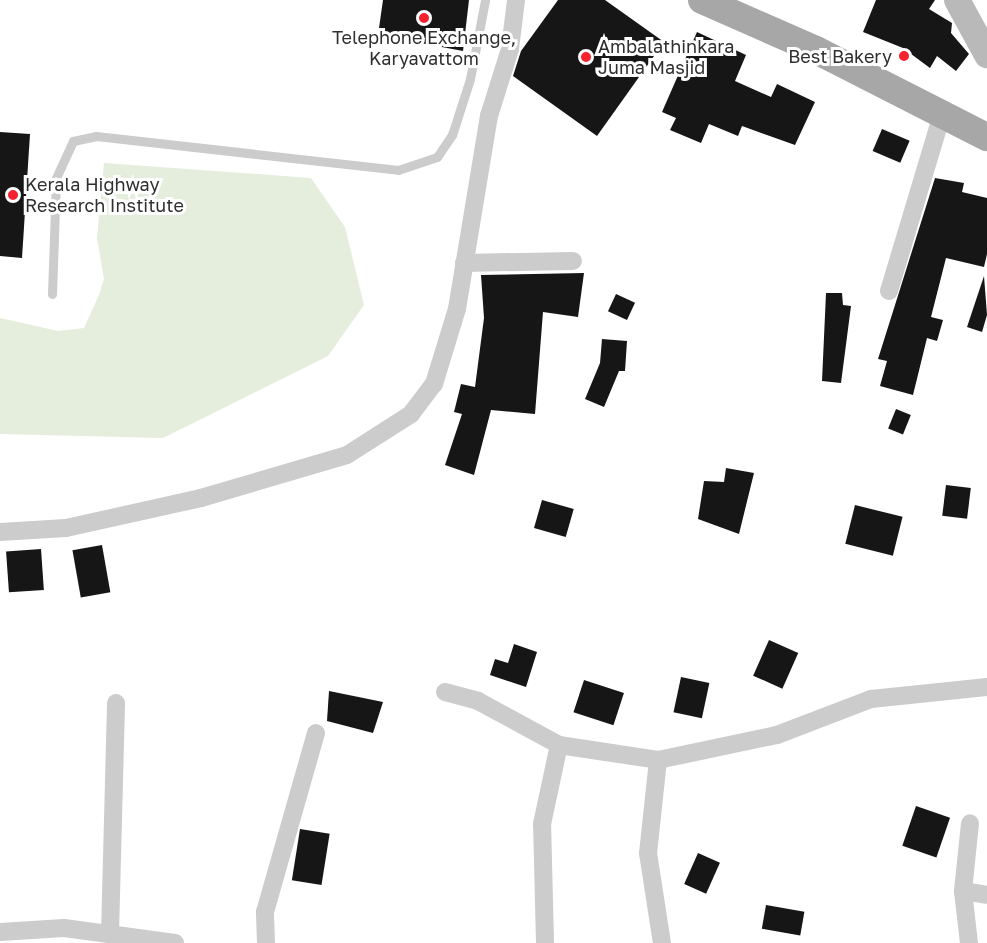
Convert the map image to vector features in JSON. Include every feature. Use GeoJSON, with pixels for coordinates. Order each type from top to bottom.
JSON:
{"type":"FeatureCollection","features":[{"type":"Feature","properties":{"kind":"main road"},"geometry":{"type":"LineString","coordinates":[[702,0],[987,137]]}},
{"type":"Feature","properties":{"kind":"main road"},"geometry":{"type":"LineString","coordinates":[[957,0],[987,55]]}},
{"type":"Feature","properties":{"kind":"street"},"geometry":{"type":"LineString","coordinates":[[0,532],[36,533],[108,519],[346,455],[411,414],[434,384],[464,263],[516,0]]}},
{"type":"Feature","properties":{"kind":"street"},"geometry":{"type":"LineString","coordinates":[[889,291],[942,114]]}},
{"type":"Feature","properties":{"kind":"street"},"geometry":{"type":"LineString","coordinates":[[464,263],[573,261]]}},
{"type":"Feature","properties":{"kind":"street"},"geometry":{"type":"LineString","coordinates":[[445,692],[478,701],[559,745],[658,760],[777,735],[871,699],[987,687]]}},
{"type":"Feature","properties":{"kind":"street"},"geometry":{"type":"LineString","coordinates":[[110,934],[116,703]]}},
{"type":"Feature","properties":{"kind":"street"},"geometry":{"type":"LineString","coordinates":[[266,943],[265,912],[316,733]]}},
{"type":"Feature","properties":{"kind":"street"},"geometry":{"type":"LineString","coordinates":[[545,943],[542,824],[559,745]]}},
{"type":"Feature","properties":{"kind":"street"},"geometry":{"type":"LineString","coordinates":[[658,760],[648,853],[662,943]]}},
{"type":"Feature","properties":{"kind":"street"},"geometry":{"type":"LineString","coordinates":[[969,943],[963,891],[970,823]]}},
{"type":"Feature","properties":{"kind":"street"},"geometry":{"type":"LineString","coordinates":[[963,891],[987,895]]}},
{"type":"Feature","properties":{"kind":"street"},"geometry":{"type":"LineString","coordinates":[[0,932],[64,928],[175,943]]}},
{"type":"Feature","properties":{"kind":"lane"},"geometry":{"type":"LineString","coordinates":[[52,294],[56,178],[73,141],[96,136],[398,170],[437,157],[452,135],[470,79],[485,0]]}},
{"type":"Feature","properties":{"kind":"green space"},"geometry":{"type":"Polygon","coordinates":[[[104,163],[311,178],[345,227],[364,305],[328,356],[163,438],[0,434],[0,318],[58,331],[84,328],[99,295],[104,279],[97,238],[104,163]]]}},
{"type":"Feature","properties":{"kind":"building","name":"Telephone Exchange, Karyavattom"},"geometry":{"type":"Polygon","coordinates":[[[383,0],[469,0],[463,51],[378,35],[383,0]]]}},
{"type":"Feature","properties":{"kind":"building","name":"Ambalathinkara Juma Masjid"},"geometry":{"type":"Polygon","coordinates":[[[558,0],[605,0],[664,42],[597,136],[513,76],[521,51],[558,0]]]}},
{"type":"Feature","properties":{"kind":"building"},"geometry":{"type":"Polygon","coordinates":[[[876,0],[935,0],[929,9],[952,23],[951,33],[969,54],[956,71],[937,56],[930,68],[903,48],[863,32],[876,0]]]}},
{"type":"Feature","properties":{"kind":"building"},"geometry":{"type":"Polygon","coordinates":[[[697,32],[746,55],[735,81],[771,97],[777,84],[815,102],[795,145],[742,126],[738,136],[709,124],[701,143],[670,130],[676,118],[662,112],[697,32]]]}},
{"type":"Feature","properties":{"kind":"building"},"geometry":{"type":"Polygon","coordinates":[[[882,129],[910,141],[900,163],[873,151],[882,129]]]}},
{"type":"Feature","properties":{"kind":"building","name":"Kerala Highway Research Institute"},"geometry":{"type":"Polygon","coordinates":[[[0,132],[30,134],[22,258],[0,256],[0,132]]]}},
{"type":"Feature","properties":{"kind":"building"},"geometry":{"type":"Polygon","coordinates":[[[935,178],[964,183],[962,192],[987,198],[987,254],[984,267],[946,258],[931,317],[943,320],[937,341],[927,338],[913,395],[880,386],[887,361],[878,359],[935,178]]]}},
{"type":"Feature","properties":{"kind":"building"},"geometry":{"type":"Polygon","coordinates":[[[584,273],[578,317],[543,312],[535,414],[491,410],[474,475],[445,465],[462,414],[454,412],[461,384],[475,387],[484,318],[481,275],[584,273]]]}},
{"type":"Feature","properties":{"kind":"building"},"geometry":{"type":"Polygon","coordinates":[[[984,276],[987,315],[982,332],[967,327],[984,276]]]}},
{"type":"Feature","properties":{"kind":"building"},"geometry":{"type":"Polygon","coordinates":[[[826,293],[842,293],[843,305],[851,306],[841,383],[822,381],[826,293]]]}},
{"type":"Feature","properties":{"kind":"building"},"geometry":{"type":"Polygon","coordinates":[[[616,294],[635,303],[627,320],[608,311],[616,294]]]}},
{"type":"Feature","properties":{"kind":"building"},"geometry":{"type":"Polygon","coordinates":[[[602,339],[627,341],[625,371],[619,371],[604,407],[585,399],[600,363],[602,339]]]}},
{"type":"Feature","properties":{"kind":"building"},"geometry":{"type":"Polygon","coordinates":[[[896,409],[911,415],[903,434],[888,428],[896,409]]]}},
{"type":"Feature","properties":{"kind":"building"},"geometry":{"type":"Polygon","coordinates":[[[726,468],[754,473],[739,534],[698,519],[704,481],[724,482],[726,468]]]}},
{"type":"Feature","properties":{"kind":"building"},"geometry":{"type":"Polygon","coordinates":[[[946,485],[971,488],[967,519],[942,516],[946,485]]]}},
{"type":"Feature","properties":{"kind":"building"},"geometry":{"type":"Polygon","coordinates":[[[542,500],[574,509],[566,537],[534,528],[542,500]]]}},
{"type":"Feature","properties":{"kind":"building"},"geometry":{"type":"Polygon","coordinates":[[[855,505],[903,517],[893,556],[845,544],[855,505]]]}},
{"type":"Feature","properties":{"kind":"building"},"geometry":{"type":"Polygon","coordinates":[[[102,545],[110,592],[81,597],[72,550],[102,545]]]}},
{"type":"Feature","properties":{"kind":"building"},"geometry":{"type":"Polygon","coordinates":[[[41,549],[44,590],[9,592],[6,551],[41,549]]]}},
{"type":"Feature","properties":{"kind":"building"},"geometry":{"type":"Polygon","coordinates":[[[769,640],[798,653],[782,689],[753,676],[769,640]]]}},
{"type":"Feature","properties":{"kind":"building"},"geometry":{"type":"Polygon","coordinates":[[[514,644],[537,652],[526,687],[490,675],[495,659],[508,663],[514,644]]]}},
{"type":"Feature","properties":{"kind":"building"},"geometry":{"type":"Polygon","coordinates":[[[681,677],[709,683],[702,718],[674,712],[681,677]]]}},
{"type":"Feature","properties":{"kind":"building"},"geometry":{"type":"Polygon","coordinates":[[[584,680],[624,693],[613,725],[573,712],[584,680]]]}},
{"type":"Feature","properties":{"kind":"building"},"geometry":{"type":"Polygon","coordinates":[[[329,691],[383,702],[373,733],[327,721],[329,691]]]}},
{"type":"Feature","properties":{"kind":"building"},"geometry":{"type":"Polygon","coordinates":[[[916,806],[950,818],[936,857],[902,846],[916,806]]]}},
{"type":"Feature","properties":{"kind":"building"},"geometry":{"type":"Polygon","coordinates":[[[300,829],[330,834],[321,885],[292,880],[300,829]]]}},
{"type":"Feature","properties":{"kind":"building"},"geometry":{"type":"Polygon","coordinates":[[[698,853],[720,863],[706,894],[684,884],[698,853]]]}},
{"type":"Feature","properties":{"kind":"building"},"geometry":{"type":"Polygon","coordinates":[[[766,905],[804,912],[800,935],[762,929],[766,905]]]}},
{"type":"Feature","properties":{"kind":"place","name":"Telephone Exchange, Karyavattom"},"geometry":{"type":"Point","coordinates":[424,18]}},
{"type":"Feature","properties":{"kind":"place","name":"Best Bakery"},"geometry":{"type":"Point","coordinates":[904,56]}},
{"type":"Feature","properties":{"kind":"place","name":"Ambalathinkara Juma Masjid"},"geometry":{"type":"Point","coordinates":[586,57]}},
{"type":"Feature","properties":{"kind":"place","name":"Kerala Highway Research Institute"},"geometry":{"type":"Point","coordinates":[13,195]}}]}
